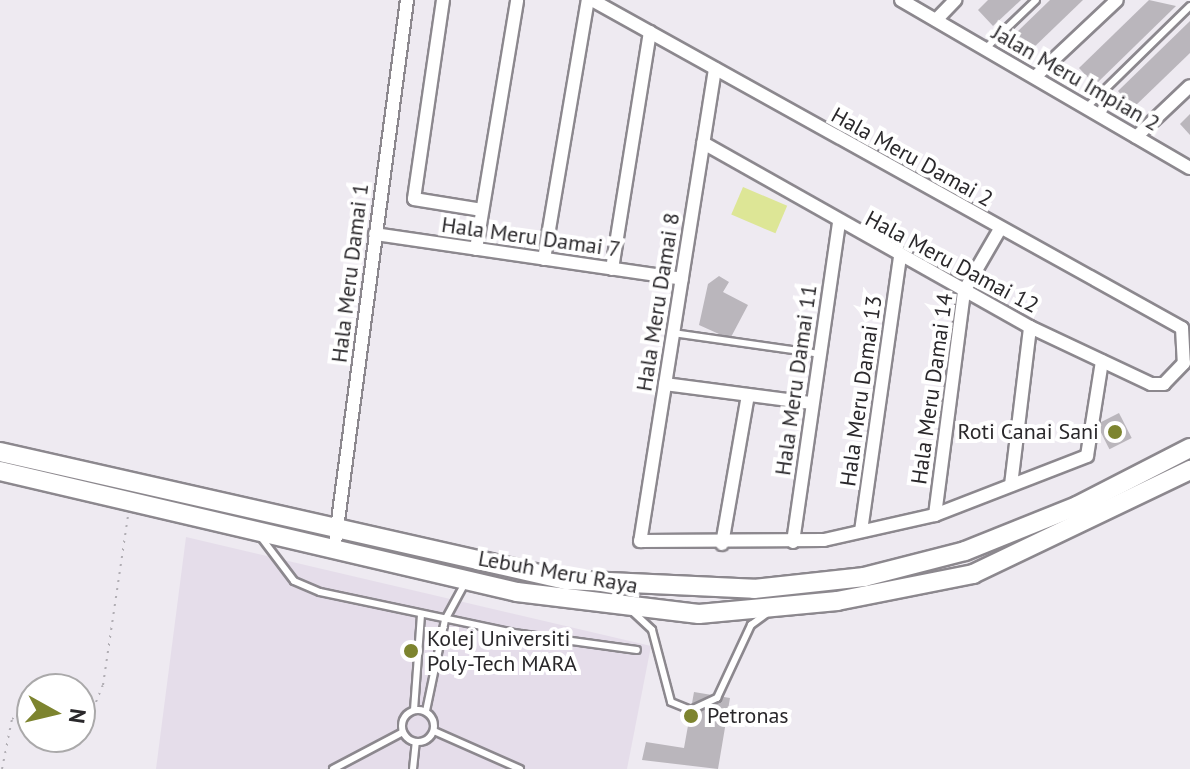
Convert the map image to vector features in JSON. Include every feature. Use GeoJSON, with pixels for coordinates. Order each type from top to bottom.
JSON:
{"type":"FeatureCollection","features":[{"type":"Feature","properties":{"kind":"main road","name":"Lebuh Meru Raya"},"geometry":{"type":"LineString","coordinates":[[0,452],[338,531],[566,580],[754,589],[864,577],[965,551],[1190,448]]}},
{"type":"Feature","properties":{"kind":"main road"},"geometry":{"type":"LineString","coordinates":[[1167,461],[1190,461]]}},
{"type":"Feature","properties":{"kind":"main road","name":"Lebuh Meru Raya"},"geometry":{"type":"LineString","coordinates":[[0,471],[468,581],[632,610],[775,607],[973,574],[1190,470]]}},
{"type":"Feature","properties":{"kind":"main road"},"geometry":{"type":"LineString","coordinates":[[1160,485],[1190,485]]}},
{"type":"Feature","properties":{"kind":"street","name":"Hala Meru Damai 1"},"geometry":{"type":"LineString","coordinates":[[334,551],[407,0]]}},
{"type":"Feature","properties":{"kind":"street"},"geometry":{"type":"LineString","coordinates":[[443,0],[414,199],[482,210]]}},
{"type":"Feature","properties":{"kind":"street"},"geometry":{"type":"LineString","coordinates":[[476,249],[517,0]]}},
{"type":"Feature","properties":{"kind":"street"},"geometry":{"type":"LineString","coordinates":[[544,259],[590,0]]}},
{"type":"Feature","properties":{"kind":"street","name":"Hala Meru Damai 2"},"geometry":{"type":"LineString","coordinates":[[590,0],[1182,328],[1184,363]]}},
{"type":"Feature","properties":{"kind":"street","name":"Jalan Meru Impian 2"},"geometry":{"type":"LineString","coordinates":[[901,0],[1189,165]]}},
{"type":"Feature","properties":{"kind":"street"},"geometry":{"type":"LineString","coordinates":[[936,20],[955,0]]}},
{"type":"Feature","properties":{"kind":"street"},"geometry":{"type":"LineString","coordinates":[[1035,77],[1117,0]]}},
{"type":"Feature","properties":{"kind":"street"},"geometry":{"type":"LineString","coordinates":[[612,269],[650,32]]}},
{"type":"Feature","properties":{"kind":"street","name":"Hala Meru Damai 8"},"geometry":{"type":"LineString","coordinates":[[715,69],[640,541],[722,544]]}},
{"type":"Feature","properties":{"kind":"street"},"geometry":{"type":"LineString","coordinates":[[1136,137],[1190,86]]}},
{"type":"Feature","properties":{"kind":"street","name":"Hala Meru Damai 12"},"geometry":{"type":"LineString","coordinates":[[703,143],[839,223],[1030,327],[1151,384],[1164,384],[1184,363]]}},
{"type":"Feature","properties":{"kind":"street","name":"Hala Meru Damai 11"},"geometry":{"type":"LineString","coordinates":[[793,542],[839,223]]}},
{"type":"Feature","properties":{"kind":"street","name":"Hala Meru Damai 14"},"geometry":{"type":"LineString","coordinates":[[935,515],[964,291],[1000,229]]}},
{"type":"Feature","properties":{"kind":"street","name":"Hala Meru Damai 7"},"geometry":{"type":"LineString","coordinates":[[375,234],[682,279]]}},
{"type":"Feature","properties":{"kind":"street","name":"Hala Meru Damai 13"},"geometry":{"type":"LineString","coordinates":[[861,531],[900,257]]}},
{"type":"Feature","properties":{"kind":"street"},"geometry":{"type":"LineString","coordinates":[[1011,485],[1030,327]]}},
{"type":"Feature","properties":{"kind":"street"},"geometry":{"type":"LineString","coordinates":[[748,395],[722,544],[793,542],[935,515],[1087,456],[1102,361]]}},
{"type":"Feature","properties":{"kind":"street"},"geometry":{"type":"LineString","coordinates":[[665,384],[812,403]]}},
{"type":"Feature","properties":{"kind":"lane"},"geometry":{"type":"LineString","coordinates":[[986,48],[1036,0]]}},
{"type":"Feature","properties":{"kind":"lane"},"geometry":{"type":"LineString","coordinates":[[1087,108],[1189,8],[1181,0]]}},
{"type":"Feature","properties":{"kind":"lane"},"geometry":{"type":"LineString","coordinates":[[673,333],[822,354]]}},
{"type":"Feature","properties":{"kind":"lane"},"geometry":{"type":"LineString","coordinates":[[258,533],[294,581],[445,620],[637,650]]}},
{"type":"Feature","properties":{"kind":"lane"},"geometry":{"type":"LineString","coordinates":[[468,581],[445,620],[426,711],[434,731],[520,769]]}},
{"type":"Feature","properties":{"kind":"lane"},"geometry":{"type":"LineString","coordinates":[[632,610],[652,630],[671,702],[691,710],[717,698],[751,625],[775,607]]}},
{"type":"Feature","properties":{"kind":"lane"},"geometry":{"type":"LineString","coordinates":[[333,769],[403,732],[414,710],[421,615]]}},
{"type":"Feature","properties":{"kind":"lane"},"geometry":{"type":"LineString","coordinates":[[414,710],[426,711]]}},
{"type":"Feature","properties":{"kind":"lane"},"geometry":{"type":"LineString","coordinates":[[416,742],[434,731]]}},
{"type":"Feature","properties":{"kind":"lane"},"geometry":{"type":"LineString","coordinates":[[403,732],[416,742]]}},
{"type":"Feature","properties":{"kind":"lane"},"geometry":{"type":"LineString","coordinates":[[413,769],[416,742]]}},
{"type":"Feature","properties":{"kind":"path"},"geometry":{"type":"LineString","coordinates":[[96,702],[103,685],[132,503]]}},
{"type":"Feature","properties":{"kind":"path"},"geometry":{"type":"LineString","coordinates":[[2,769],[12,719],[16,716]]}},
{"type":"Feature","properties":{"kind":"shaded area","name":"Kolej Universiti Poly-Tech MARA"},"geometry":{"type":"Polygon","coordinates":[[[186,537],[651,646],[627,769],[156,769],[186,537]]]}},
{"type":"Feature","properties":{"kind":"green space"},"geometry":{"type":"Polygon","coordinates":[[[743,187],[787,206],[775,233],[731,215],[743,187]]]}},
{"type":"Feature","properties":{"kind":"building"},"geometry":{"type":"Polygon","coordinates":[[[988,0],[1021,0],[993,26],[978,10],[988,0]]]}},
{"type":"Feature","properties":{"kind":"building"},"geometry":{"type":"Polygon","coordinates":[[[1050,0],[1083,0],[1030,51],[1015,34],[1050,0]]]}},
{"type":"Feature","properties":{"kind":"building"},"geometry":{"type":"Polygon","coordinates":[[[1149,0],[1176,6],[1095,85],[1079,68],[1149,0]]]}},
{"type":"Feature","properties":{"kind":"building"},"geometry":{"type":"Polygon","coordinates":[[[1190,21],[1190,53],[1133,108],[1118,91],[1190,21]]]}},
{"type":"Feature","properties":{"kind":"building"},"geometry":{"type":"Polygon","coordinates":[[[1190,114],[1190,135],[1180,124],[1190,114]]]}},
{"type":"Feature","properties":{"kind":"building"},"geometry":{"type":"Polygon","coordinates":[[[719,276],[729,282],[723,292],[748,305],[730,339],[699,325],[708,284],[719,276]]]}},
{"type":"Feature","properties":{"kind":"building"},"geometry":{"type":"Polygon","coordinates":[[[1119,413],[1132,438],[1109,449],[1097,424],[1119,413]]]}},
{"type":"Feature","properties":{"kind":"building"},"geometry":{"type":"Polygon","coordinates":[[[694,692],[730,698],[718,769],[642,760],[646,742],[684,748],[694,692]]]}},
{"type":"Feature","properties":{"kind":"place","name":"Roti Canai Sani"},"geometry":{"type":"Point","coordinates":[1115,432]}},
{"type":"Feature","properties":{"kind":"place","name":"Kolej Universiti Poly-Tech MARA"},"geometry":{"type":"Point","coordinates":[411,651]}},
{"type":"Feature","properties":{"kind":"place","name":"Petronas"},"geometry":{"type":"Point","coordinates":[691,716]}}]}
